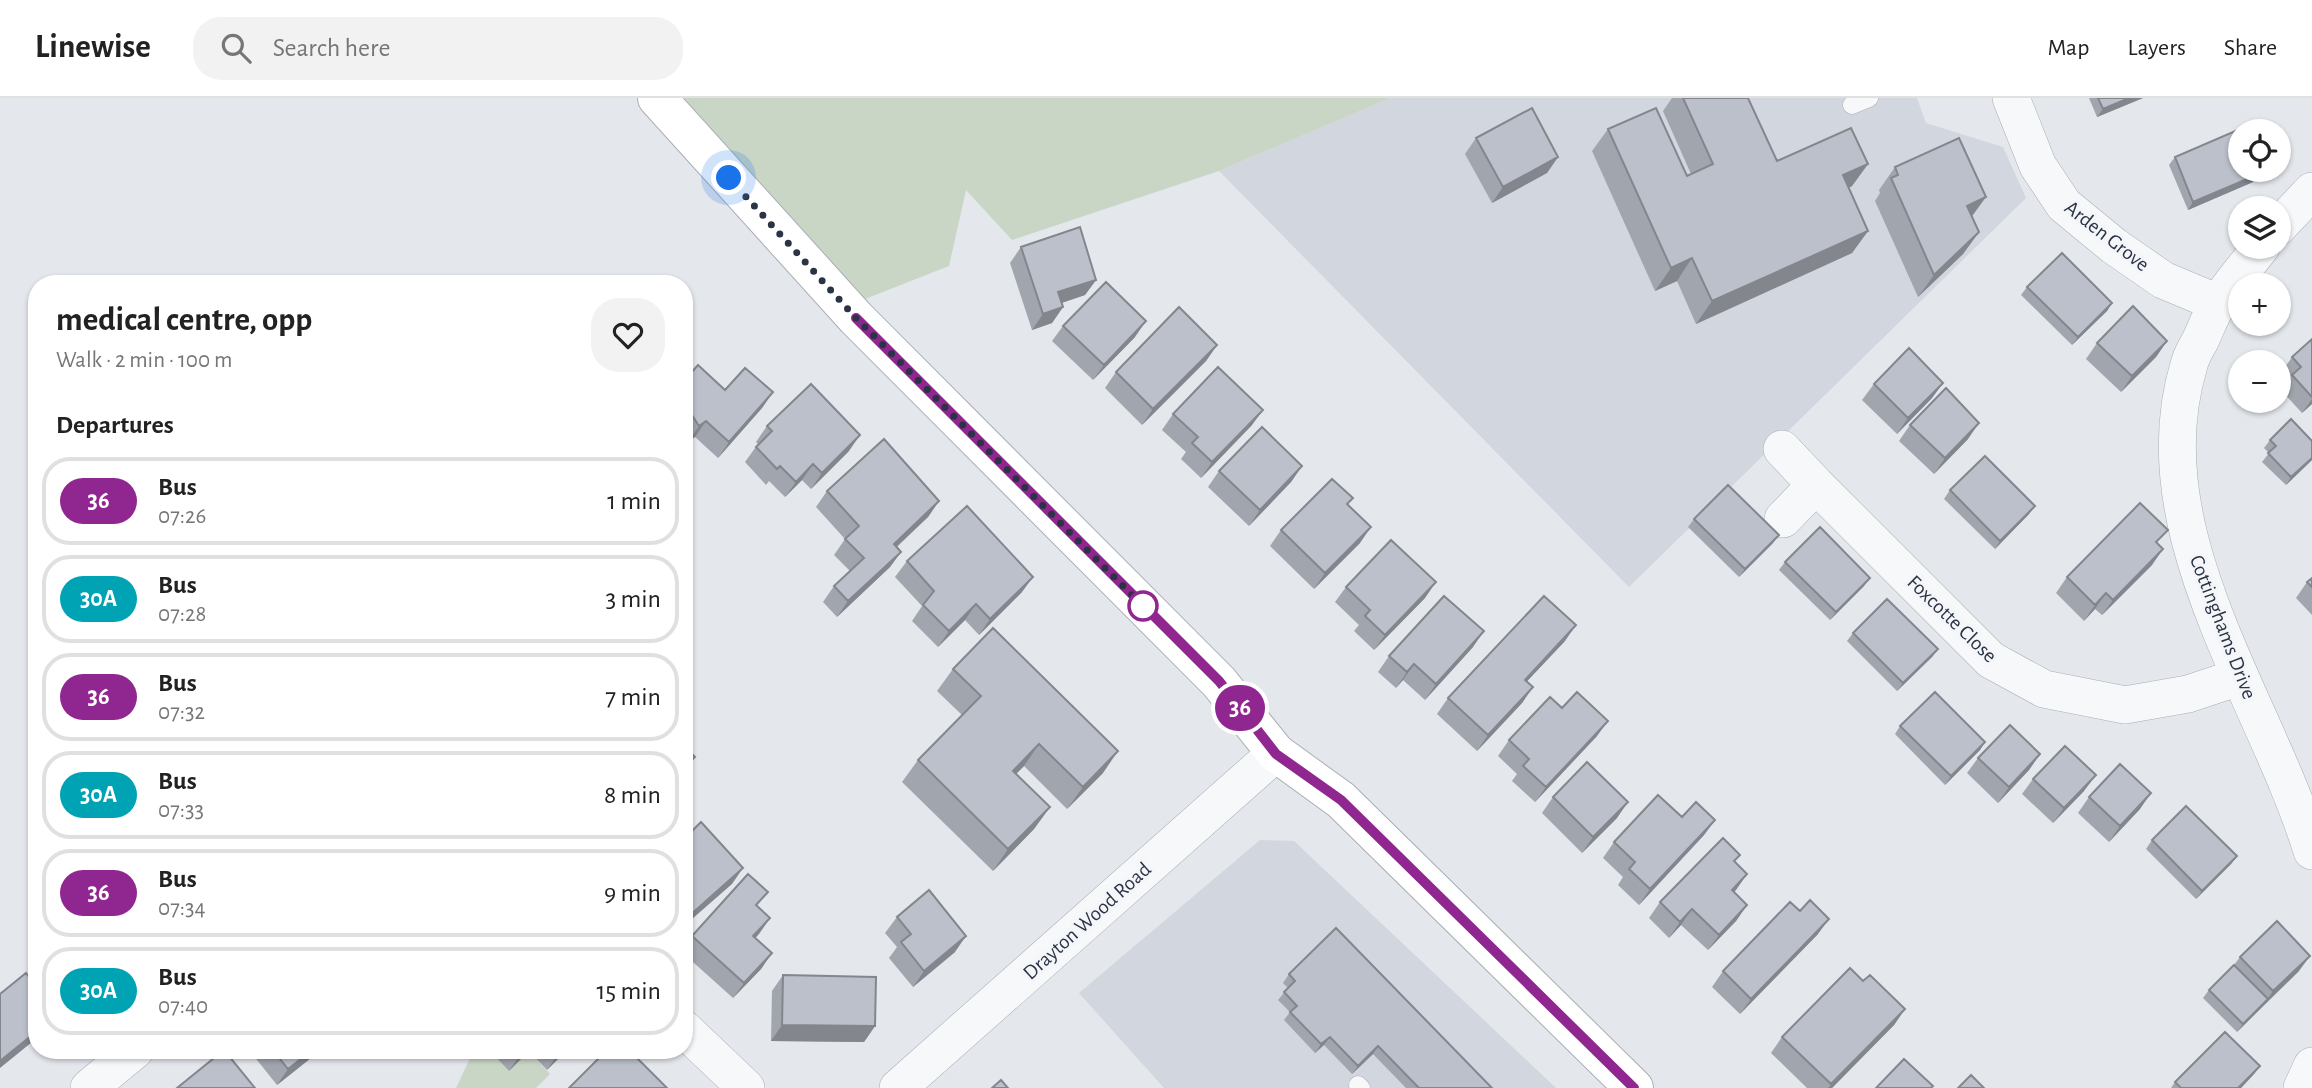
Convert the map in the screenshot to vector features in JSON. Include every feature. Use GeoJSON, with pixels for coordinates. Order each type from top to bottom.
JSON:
{"type":"FeatureCollection","features":[{"type":"Feature","properties":{"kind":"street"},"geometry":{"type":"LineString","coordinates":[[657,98],[856,318],[1219,681],[1276,754],[1341,800],[1634,1088]]}},
{"type":"Feature","properties":{"kind":"street","name":"Arden Grove"},"geometry":{"type":"LineString","coordinates":[[2011,98],[2038,166],[2064,205],[2114,246],[2163,280],[2218,303]]}},
{"type":"Feature","properties":{"kind":"street"},"geometry":{"type":"LineString","coordinates":[[2291,213],[2312,191]]}},
{"type":"Feature","properties":{"kind":"street","name":"Cottinghams Drive"},"geometry":{"type":"LineString","coordinates":[[2251,259],[2218,303],[2189,363],[2177,420],[2179,487],[2200,576],[2239,677],[2300,778],[2300,812],[2312,851]]}},
{"type":"Feature","properties":{"kind":"street","name":"Foxcotte Close"},"geometry":{"type":"LineString","coordinates":[[1782,449],[1990,660],[2043,689],[2125,705],[2188,694],[2239,677]]}},
{"type":"Feature","properties":{"kind":"street"},"geometry":{"type":"LineString","coordinates":[[1783,519],[1816,485]]}},
{"type":"Feature","properties":{"kind":"street","name":"Drayton Wood Road"},"geometry":{"type":"LineString","coordinates":[[898,1088],[1276,754]]}},
{"type":"Feature","properties":{"kind":"street"},"geometry":{"type":"LineString","coordinates":[[693,1037],[747,1088]]}},
{"type":"Feature","properties":{"kind":"street"},"geometry":{"type":"LineString","coordinates":[[89,1088],[124,1059]]}},
{"type":"Feature","properties":{"kind":"street"},"geometry":{"type":"LineString","coordinates":[[2302,1088],[2312,1066]]}},
{"type":"Feature","properties":{"kind":"lane"},"geometry":{"type":"LineString","coordinates":[[1852,105],[1869,98]]}},
{"type":"Feature","properties":{"kind":"shaded area"},"geometry":{"type":"Polygon","coordinates":[[[1390,98],[1917,98],[1926,123],[2003,147],[2026,198],[1629,587],[1219,171],[1390,98]]]}},
{"type":"Feature","properties":{"kind":"shaded area"},"geometry":{"type":"Polygon","coordinates":[[[1260,840],[1294,841],[1556,1088],[1164,1088],[1079,993],[1260,840]]]}},
{"type":"Feature","properties":{"kind":"green space"},"geometry":{"type":"Polygon","coordinates":[[[683,98],[1390,98],[1219,171],[1012,240],[966,190],[949,266],[865,299],[683,98]]]}},
{"type":"Feature","properties":{"kind":"green space"},"geometry":{"type":"Polygon","coordinates":[[[470,1059],[498,1059],[509,1071],[521,1059],[536,1059],[550,1074],[536,1088],[456,1088],[470,1059]]]}},
{"type":"Feature","properties":{"kind":"building"},"geometry":{"type":"Polygon","coordinates":[[[1683,98],[1748,98],[1777,161],[1851,128],[1868,164],[1843,175],[1868,231],[1712,301],[1692,258],[1671,268],[1608,129],[1656,108],[1687,176],[1713,164],[1683,98]]]}},
{"type":"Feature","properties":{"kind":"building"},"geometry":{"type":"Polygon","coordinates":[[[2098,98],[2129,98],[2103,109],[2098,98]]]}},
{"type":"Feature","properties":{"kind":"building"},"geometry":{"type":"Polygon","coordinates":[[[1532,108],[1558,157],[1503,187],[1476,138],[1532,108]]]}},
{"type":"Feature","properties":{"kind":"building"},"geometry":{"type":"Polygon","coordinates":[[[2228,134],[2228,182],[2240,182],[2193,202],[2175,157],[2228,134]]]}},
{"type":"Feature","properties":{"kind":"building"},"geometry":{"type":"Polygon","coordinates":[[[1959,138],[1986,197],[1967,206],[1979,232],[1934,275],[1891,178],[1898,175],[1895,167],[1959,138]]]}},
{"type":"Feature","properties":{"kind":"building"},"geometry":{"type":"Polygon","coordinates":[[[1080,227],[1096,280],[1058,292],[1063,307],[1043,314],[1021,247],[1080,227]]]}},
{"type":"Feature","properties":{"kind":"building"},"geometry":{"type":"Polygon","coordinates":[[[2062,253],[2112,303],[2078,337],[2027,287],[2062,253]]]}},
{"type":"Feature","properties":{"kind":"building"},"geometry":{"type":"Polygon","coordinates":[[[1106,282],[1146,321],[1104,365],[1063,326],[1106,282]]]}},
{"type":"Feature","properties":{"kind":"building"},"geometry":{"type":"Polygon","coordinates":[[[2133,306],[2167,341],[2132,376],[2097,343],[2133,306]]]}},
{"type":"Feature","properties":{"kind":"building"},"geometry":{"type":"Polygon","coordinates":[[[1179,307],[1217,345],[1153,409],[1116,372],[1179,307]]]}},
{"type":"Feature","properties":{"kind":"building"},"geometry":{"type":"Polygon","coordinates":[[[2312,339],[2312,397],[2292,375],[2301,367],[2292,357],[2312,339]]]}},
{"type":"Feature","properties":{"kind":"building"},"geometry":{"type":"Polygon","coordinates":[[[1909,348],[1943,383],[1908,418],[1874,384],[1909,348]]]}},
{"type":"Feature","properties":{"kind":"building"},"geometry":{"type":"Polygon","coordinates":[[[698,365],[725,390],[745,368],[773,392],[729,442],[706,421],[699,426],[693,417],[693,371],[698,365]]]}},
{"type":"Feature","properties":{"kind":"building"},"geometry":{"type":"Polygon","coordinates":[[[1218,367],[1263,410],[1212,462],[1192,443],[1198,437],[1173,414],[1218,367]]]}},
{"type":"Feature","properties":{"kind":"building"},"geometry":{"type":"Polygon","coordinates":[[[811,384],[860,435],[822,473],[813,464],[796,482],[780,466],[777,469],[756,447],[772,431],[767,426],[811,384]]]}},
{"type":"Feature","properties":{"kind":"building"},"geometry":{"type":"Polygon","coordinates":[[[1946,388],[1979,423],[1945,458],[1910,425],[1946,388]]]}},
{"type":"Feature","properties":{"kind":"building"},"geometry":{"type":"Polygon","coordinates":[[[2291,419],[2312,441],[2312,458],[2291,477],[2268,453],[2276,446],[2270,440],[2291,419]]]}},
{"type":"Feature","properties":{"kind":"building"},"geometry":{"type":"Polygon","coordinates":[[[1262,427],[1302,466],[1260,510],[1219,471],[1262,427]]]}},
{"type":"Feature","properties":{"kind":"building"},"geometry":{"type":"Polygon","coordinates":[[[884,439],[939,501],[894,544],[901,552],[848,601],[834,586],[864,558],[845,539],[859,526],[827,491],[884,439]]]}},
{"type":"Feature","properties":{"kind":"building"},"geometry":{"type":"Polygon","coordinates":[[[1985,456],[2035,506],[2000,541],[1950,490],[1985,456]]]}},
{"type":"Feature","properties":{"kind":"building"},"geometry":{"type":"Polygon","coordinates":[[[1332,479],[1353,498],[1347,504],[1371,527],[1325,573],[1281,530],[1332,479]]]}},
{"type":"Feature","properties":{"kind":"building"},"geometry":{"type":"Polygon","coordinates":[[[1728,485],[1779,535],[1745,569],[1694,519],[1728,485]]]}},
{"type":"Feature","properties":{"kind":"building"},"geometry":{"type":"Polygon","coordinates":[[[2140,503],[2168,530],[2156,542],[2163,549],[2113,600],[2106,593],[2095,605],[2067,577],[2140,503]]]}},
{"type":"Feature","properties":{"kind":"building"},"geometry":{"type":"Polygon","coordinates":[[[967,506],[1033,577],[990,619],[976,604],[949,631],[923,605],[934,591],[907,561],[967,506]]]}},
{"type":"Feature","properties":{"kind":"building"},"geometry":{"type":"Polygon","coordinates":[[[1820,527],[1870,578],[1836,612],[1785,562],[1820,527]]]}},
{"type":"Feature","properties":{"kind":"building"},"geometry":{"type":"Polygon","coordinates":[[[1391,540],[1436,582],[1385,635],[1365,616],[1370,610],[1346,587],[1391,540]]]}},
{"type":"Feature","properties":{"kind":"building"},"geometry":{"type":"Polygon","coordinates":[[[1444,596],[1484,631],[1436,684],[1414,664],[1407,672],[1389,656],[1444,596]]]}},
{"type":"Feature","properties":{"kind":"building"},"geometry":{"type":"Polygon","coordinates":[[[1544,596],[1576,625],[1525,680],[1533,687],[1488,735],[1448,698],[1544,596]]]}},
{"type":"Feature","properties":{"kind":"building"},"geometry":{"type":"Polygon","coordinates":[[[1887,599],[1938,649],[1903,683],[1853,633],[1887,599]]]}},
{"type":"Feature","properties":{"kind":"building"},"geometry":{"type":"Polygon","coordinates":[[[993,628],[1118,751],[1083,787],[1039,744],[1013,771],[1050,807],[1008,849],[918,760],[981,696],[953,669],[993,628]]]}},
{"type":"Feature","properties":{"kind":"building"},"geometry":{"type":"Polygon","coordinates":[[[1577,692],[1608,721],[1546,787],[1523,766],[1529,759],[1509,740],[1550,697],[1562,708],[1577,692]]]}},
{"type":"Feature","properties":{"kind":"building"},"geometry":{"type":"Polygon","coordinates":[[[1935,692],[1985,742],[1951,776],[1900,726],[1935,692]]]}},
{"type":"Feature","properties":{"kind":"building"},"geometry":{"type":"Polygon","coordinates":[[[2010,725],[2040,754],[2009,787],[1978,758],[2010,725]]]}},
{"type":"Feature","properties":{"kind":"building"},"geometry":{"type":"Polygon","coordinates":[[[2065,746],[2096,775],[2064,808],[2033,779],[2065,746]]]}},
{"type":"Feature","properties":{"kind":"building"},"geometry":{"type":"Polygon","coordinates":[[[1587,762],[1628,802],[1593,837],[1553,797],[1587,762]]]}},
{"type":"Feature","properties":{"kind":"building"},"geometry":{"type":"Polygon","coordinates":[[[2120,764],[2151,793],[2120,826],[2089,797],[2120,764]]]}},
{"type":"Feature","properties":{"kind":"building"},"geometry":{"type":"Polygon","coordinates":[[[1658,795],[1682,817],[1696,802],[1715,820],[1650,889],[1629,869],[1635,862],[1614,842],[1658,795]]]}},
{"type":"Feature","properties":{"kind":"building"},"geometry":{"type":"Polygon","coordinates":[[[2186,806],[2237,856],[2202,891],[2152,840],[2186,806]]]}},
{"type":"Feature","properties":{"kind":"building"},"geometry":{"type":"Polygon","coordinates":[[[701,822],[743,868],[693,913],[693,830],[701,822]]]}},
{"type":"Feature","properties":{"kind":"building"},"geometry":{"type":"Polygon","coordinates":[[[1723,838],[1740,855],[1734,861],[1747,874],[1732,890],[1747,905],[1719,935],[1692,909],[1680,922],[1660,902],[1723,838]]]}},
{"type":"Feature","properties":{"kind":"building"},"geometry":{"type":"Polygon","coordinates":[[[748,874],[768,892],[756,905],[770,918],[753,936],[772,953],[744,983],[693,935],[748,874]]]}},
{"type":"Feature","properties":{"kind":"building"},"geometry":{"type":"Polygon","coordinates":[[[929,890],[966,936],[924,971],[901,942],[911,934],[897,917],[929,890]]]}},
{"type":"Feature","properties":{"kind":"building"},"geometry":{"type":"Polygon","coordinates":[[[1810,900],[1829,919],[1751,999],[1723,971],[1790,902],[1800,911],[1810,900]]]}},
{"type":"Feature","properties":{"kind":"building"},"geometry":{"type":"Polygon","coordinates":[[[2277,921],[2310,956],[2273,991],[2240,957],[2277,921]]]}},
{"type":"Feature","properties":{"kind":"building"},"geometry":{"type":"Polygon","coordinates":[[[1336,928],[1492,1088],[1419,1088],[1378,1046],[1358,1066],[1330,1037],[1321,1044],[1290,1012],[1297,1006],[1284,992],[1295,981],[1289,974],[1336,928]]]}},
{"type":"Feature","properties":{"kind":"building"},"geometry":{"type":"Polygon","coordinates":[[[2234,965],[2268,999],[2243,1024],[2209,990],[2234,965]]]}},
{"type":"Feature","properties":{"kind":"building"},"geometry":{"type":"Polygon","coordinates":[[[1850,968],[1863,981],[1870,975],[1905,1009],[1831,1084],[1782,1037],[1850,968]]]}},
{"type":"Feature","properties":{"kind":"building"},"geometry":{"type":"Polygon","coordinates":[[[26,973],[28,976],[28,1038],[0,1061],[0,994],[26,973]]]}},
{"type":"Feature","properties":{"kind":"building"},"geometry":{"type":"Polygon","coordinates":[[[783,975],[876,977],[875,1026],[782,1025],[783,975]]]}},
{"type":"Feature","properties":{"kind":"building"},"geometry":{"type":"Polygon","coordinates":[[[2225,1032],[2260,1066],[2238,1088],[2181,1088],[2175,1082],[2225,1032]]]}},
{"type":"Feature","properties":{"kind":"building"},"geometry":{"type":"Polygon","coordinates":[[[213,1059],[231,1059],[255,1088],[177,1088],[213,1059]]]}},
{"type":"Feature","properties":{"kind":"building"},"geometry":{"type":"Polygon","coordinates":[[[280,1059],[301,1059],[288,1069],[280,1059]]]}},
{"type":"Feature","properties":{"kind":"building"},"geometry":{"type":"Polygon","coordinates":[[[598,1059],[638,1059],[667,1088],[569,1088],[598,1059]]]}},
{"type":"Feature","properties":{"kind":"building"},"geometry":{"type":"Polygon","coordinates":[[[1904,1059],[1933,1086],[1876,1088],[1904,1059]]]}},
{"type":"Feature","properties":{"kind":"building"},"geometry":{"type":"Polygon","coordinates":[[[1971,1075],[1984,1088],[1958,1088],[1971,1075]]]}},
{"type":"Feature","properties":{"kind":"building"},"geometry":{"type":"Polygon","coordinates":[[[1001,1080],[1008,1088],[992,1088],[1001,1080]]]}},
{"type":"Feature","properties":{"kind":"bus line","name":"36"},"geometry":{"type":"LineString","coordinates":[[856,318],[1219,681],[1276,754],[1341,800],[1634,1088]]}},
{"type":"Feature","properties":{"kind":"route"},"geometry":{"type":"LineString","coordinates":[[729,178],[856,318],[1143,606]]}}]}
